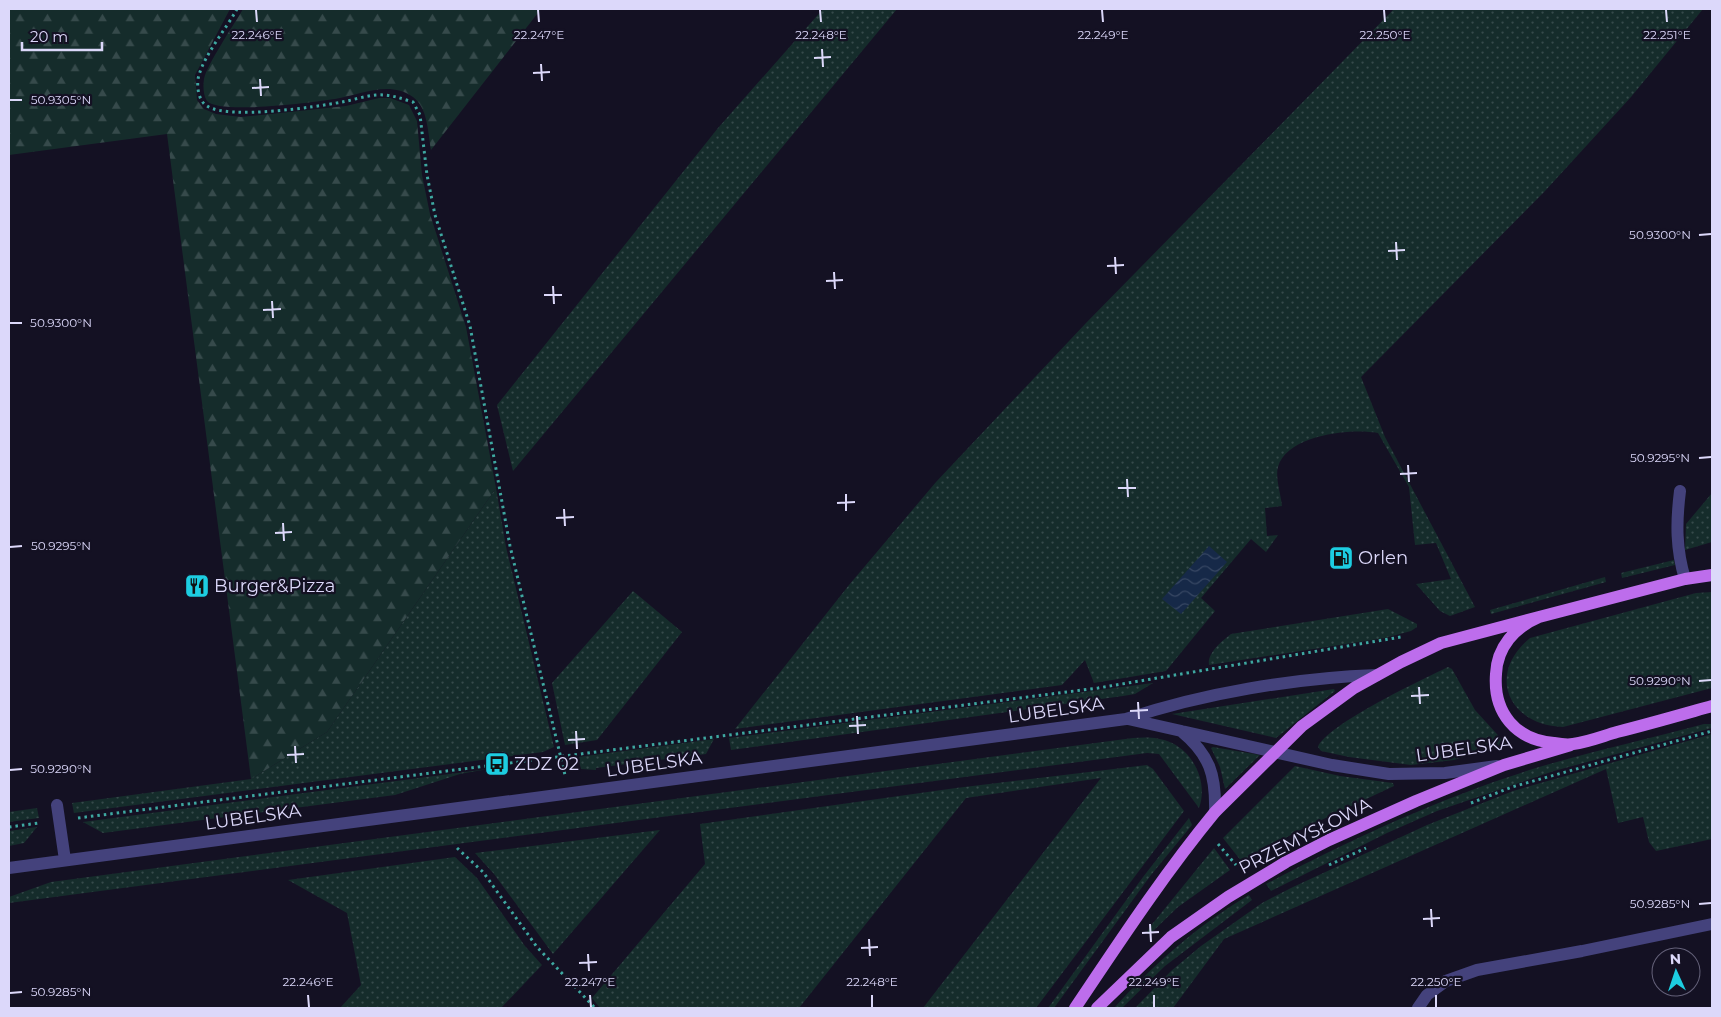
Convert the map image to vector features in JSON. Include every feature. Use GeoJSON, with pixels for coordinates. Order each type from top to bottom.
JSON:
{"type":"FeatureCollection","features":[{"type":"Feature","properties":{"kind":"main road","name":"LUBELSKA"},"geometry":{"type":"LineString","coordinates":[[1377,675],[1441,643],[1685,579],[1711,574]]}},
{"type":"Feature","properties":{"kind":"main road"},"geometry":{"type":"LineString","coordinates":[[1539,617],[1517,630],[1502,649],[1496,675],[1499,701],[1510,724],[1518,732],[1544,742],[1571,745]]}},
{"type":"Feature","properties":{"kind":"main road"},"geometry":{"type":"LineString","coordinates":[[1075,1008],[1147,901],[1215,812],[1276,750],[1324,709],[1377,675]]}},
{"type":"Feature","properties":{"kind":"main road","name":"LUBELSKA"},"geometry":{"type":"LineString","coordinates":[[1504,765],[1712,706]]}},
{"type":"Feature","properties":{"kind":"main road","name":"PRZEMYSŁOWA"},"geometry":{"type":"LineString","coordinates":[[1097,1008],[1171,937],[1251,882],[1329,840],[1504,765]]}},
{"type":"Feature","properties":{"kind":"street"},"geometry":{"type":"LineString","coordinates":[[1680,491],[1676,522],[1677,544],[1685,579]]}},
{"type":"Feature","properties":{"kind":"street","name":"LUBELSKA"},"geometry":{"type":"LineString","coordinates":[[9,868],[1126,719],[1174,703],[1210,696],[1340,676],[1377,675]]}},
{"type":"Feature","properties":{"kind":"street","name":"LUBELSKA"},"geometry":{"type":"LineString","coordinates":[[1126,719],[1276,750],[1332,764],[1388,774],[1445,773],[1504,765]]}},
{"type":"Feature","properties":{"kind":"street"},"geometry":{"type":"LineString","coordinates":[[1179,730],[1204,752],[1214,779],[1215,812]]}},
{"type":"Feature","properties":{"kind":"street"},"geometry":{"type":"LineString","coordinates":[[57,805],[65,860]]}},
{"type":"Feature","properties":{"kind":"street"},"geometry":{"type":"LineString","coordinates":[[1418,1008],[1427,995],[1446,981],[1477,970],[1582,951],[1712,924]]}},
{"type":"Feature","properties":{"kind":"path"},"geometry":{"type":"LineString","coordinates":[[237,9],[198,76],[200,99],[206,106],[216,110],[238,113],[294,108],[374,95],[391,95],[413,102],[420,115],[427,175],[435,215],[470,326],[510,546],[569,792]]}},
{"type":"Feature","properties":{"kind":"path"},"geometry":{"type":"LineString","coordinates":[[9,827],[561,754],[1098,688],[1406,636]]}},
{"type":"Feature","properties":{"kind":"path"},"geometry":{"type":"LineString","coordinates":[[1466,804],[1512,787],[1712,731]]}},
{"type":"Feature","properties":{"kind":"path"},"geometry":{"type":"LineString","coordinates":[[1218,844],[1236,864]]}},
{"type":"Feature","properties":{"kind":"path"},"geometry":{"type":"LineString","coordinates":[[1321,869],[1375,844]]}},
{"type":"Feature","properties":{"kind":"path"},"geometry":{"type":"LineString","coordinates":[[457,848],[482,872],[538,947],[594,1008]]}},
{"type":"Feature","properties":{"kind":"green space"},"geometry":{"type":"Polygon","coordinates":[[[9,9],[230,9],[195,75],[197,100],[204,109],[216,114],[241,117],[346,106],[379,98],[390,98],[409,105],[417,121],[422,175],[430,214],[466,327],[496,488],[327,732],[251,779],[167,134],[9,155],[9,9]]]}},
{"type":"Feature","properties":{"kind":"green space"},"geometry":{"type":"Polygon","coordinates":[[[243,9],[541,9],[431,150],[422,108],[413,97],[404,92],[384,89],[308,103],[248,107],[215,105],[207,101],[203,87],[206,73],[243,9]]]}},
{"type":"Feature","properties":{"kind":"green space"},"geometry":{"type":"Polygon","coordinates":[[[823,9],[897,9],[513,471],[497,405],[718,128],[823,9]]]}},
{"type":"Feature","properties":{"kind":"green space"},"geometry":{"type":"Polygon","coordinates":[[[1394,9],[1703,9],[1631,97],[1545,191],[1361,377],[1385,437],[1475,607],[1450,616],[1440,611],[1416,584],[1451,579],[1436,543],[1415,545],[1409,487],[1378,433],[1336,433],[1306,441],[1293,447],[1284,456],[1277,471],[1282,506],[1265,508],[1267,536],[1278,535],[1266,552],[1251,539],[1201,598],[1215,611],[1166,671],[1094,683],[1085,660],[1062,685],[735,729],[849,585],[936,482],[1086,323],[1394,9]]]}},
{"type":"Feature","properties":{"kind":"green space"},"geometry":{"type":"Polygon","coordinates":[[[496,488],[506,547],[554,747],[543,752],[74,813],[72,803],[251,779],[327,732],[496,488]]]}},
{"type":"Feature","properties":{"kind":"green space"},"geometry":{"type":"Polygon","coordinates":[[[1712,493],[1712,542],[1685,550],[1686,524],[1712,493]]]}},
{"type":"Feature","properties":{"kind":"green space"},"geometry":{"type":"Polygon","coordinates":[[[1674,560],[1675,565],[1622,578],[1621,573],[1674,560]]]}},
{"type":"Feature","properties":{"kind":"green space"},"geometry":{"type":"Polygon","coordinates":[[[1605,577],[1606,582],[1491,614],[1490,610],[1605,577]]]}},
{"type":"Feature","properties":{"kind":"green space"},"geometry":{"type":"Polygon","coordinates":[[[633,591],[682,632],[597,740],[565,745],[552,683],[633,591]]]}},
{"type":"Feature","properties":{"kind":"green space"},"geometry":{"type":"Polygon","coordinates":[[[1712,592],[1712,688],[1563,727],[1544,724],[1528,717],[1517,707],[1509,695],[1507,681],[1509,667],[1517,652],[1530,638],[1696,593],[1712,592]]]}},
{"type":"Feature","properties":{"kind":"green space"},"geometry":{"type":"Polygon","coordinates":[[[1388,609],[1417,624],[1417,627],[1411,631],[1385,638],[1209,665],[1210,656],[1231,634],[1388,609]]]}},
{"type":"Feature","properties":{"kind":"green space"},"geometry":{"type":"Polygon","coordinates":[[[1448,667],[1452,669],[1475,710],[1506,744],[1454,760],[1411,765],[1349,757],[1321,751],[1318,747],[1338,727],[1356,715],[1448,667]]]}},
{"type":"Feature","properties":{"kind":"green space"},"geometry":{"type":"Polygon","coordinates":[[[1153,683],[1135,694],[1123,696],[731,750],[729,738],[1153,683]]]}},
{"type":"Feature","properties":{"kind":"green space"},"geometry":{"type":"Polygon","coordinates":[[[1334,689],[1335,691],[1276,738],[1172,714],[1334,689]]]}},
{"type":"Feature","properties":{"kind":"green space"},"geometry":{"type":"Polygon","coordinates":[[[1704,724],[1712,724],[1712,728],[1554,771],[1437,811],[1387,833],[1271,891],[1266,884],[1368,833],[1474,789],[1546,765],[1704,724]]]}},
{"type":"Feature","properties":{"kind":"green space"},"geometry":{"type":"Polygon","coordinates":[[[1712,734],[1712,839],[1656,851],[1649,842],[1643,817],[1618,823],[1606,769],[1224,939],[1173,1008],[1135,1008],[1171,971],[1201,946],[1262,903],[1293,887],[1427,825],[1513,791],[1712,734]]]}},
{"type":"Feature","properties":{"kind":"green space"},"geometry":{"type":"Polygon","coordinates":[[[1133,738],[1162,740],[1172,743],[1187,754],[1197,771],[1202,789],[1199,808],[1159,754],[1147,753],[9,903],[9,897],[51,882],[1133,738]]]}},
{"type":"Feature","properties":{"kind":"green space"},"geometry":{"type":"Polygon","coordinates":[[[714,739],[706,754],[596,768],[596,770],[581,769],[578,757],[714,739]]]}},
{"type":"Feature","properties":{"kind":"green space"},"geometry":{"type":"Polygon","coordinates":[[[1211,748],[1260,755],[1225,789],[1220,767],[1211,748]]]}},
{"type":"Feature","properties":{"kind":"green space"},"geometry":{"type":"Polygon","coordinates":[[[1147,765],[1153,769],[1184,811],[1036,1008],[923,1008],[1101,778],[966,798],[799,1008],[600,1008],[592,998],[705,864],[700,824],[956,788],[1147,765]]]}},
{"type":"Feature","properties":{"kind":"green space"},"geometry":{"type":"Polygon","coordinates":[[[1295,766],[1340,776],[1393,783],[1394,786],[1298,831],[1242,862],[1223,838],[1295,766]]]}},
{"type":"Feature","properties":{"kind":"green space"},"geometry":{"type":"Polygon","coordinates":[[[488,769],[460,774],[395,795],[103,833],[83,822],[488,769]]]}},
{"type":"Feature","properties":{"kind":"green space"},"geometry":{"type":"Polygon","coordinates":[[[37,808],[39,818],[9,822],[9,812],[37,808]]]}},
{"type":"Feature","properties":{"kind":"green space"},"geometry":{"type":"Polygon","coordinates":[[[1189,818],[1192,825],[1151,875],[1054,1008],[1048,1008],[1143,877],[1189,818]]]}},
{"type":"Feature","properties":{"kind":"green space"},"geometry":{"type":"Polygon","coordinates":[[[37,827],[24,843],[9,846],[9,831],[37,827]]]}},
{"type":"Feature","properties":{"kind":"green space"},"geometry":{"type":"Polygon","coordinates":[[[660,830],[553,954],[494,874],[475,853],[660,830]]]}},
{"type":"Feature","properties":{"kind":"green space"},"geometry":{"type":"Polygon","coordinates":[[[1214,848],[1230,870],[1178,907],[1152,932],[1147,933],[1149,928],[1214,848]]]}},
{"type":"Feature","properties":{"kind":"green space"},"geometry":{"type":"Polygon","coordinates":[[[455,857],[477,878],[525,946],[542,965],[501,1008],[340,1008],[361,985],[347,913],[288,880],[455,857]]]}},
{"type":"Feature","properties":{"kind":"green space"},"geometry":{"type":"Polygon","coordinates":[[[1249,895],[1252,900],[1165,966],[1122,1008],[1114,1008],[1160,961],[1212,919],[1249,895]]]}},
{"type":"Feature","properties":{"kind":"water"},"geometry":{"type":"Polygon","coordinates":[[[1209,546],[1227,562],[1181,614],[1162,599],[1209,546]]]}},
{"type":"Feature","properties":{"kind":"place","name":"Orlen"},"geometry":{"type":"Point","coordinates":[1341,558]}},
{"type":"Feature","properties":{"kind":"place","name":"Burger&Pizza"},"geometry":{"type":"Point","coordinates":[197,586]}},
{"type":"Feature","properties":{"kind":"place","name":"ZDZ 02"},"geometry":{"type":"Point","coordinates":[497,764]}}]}
